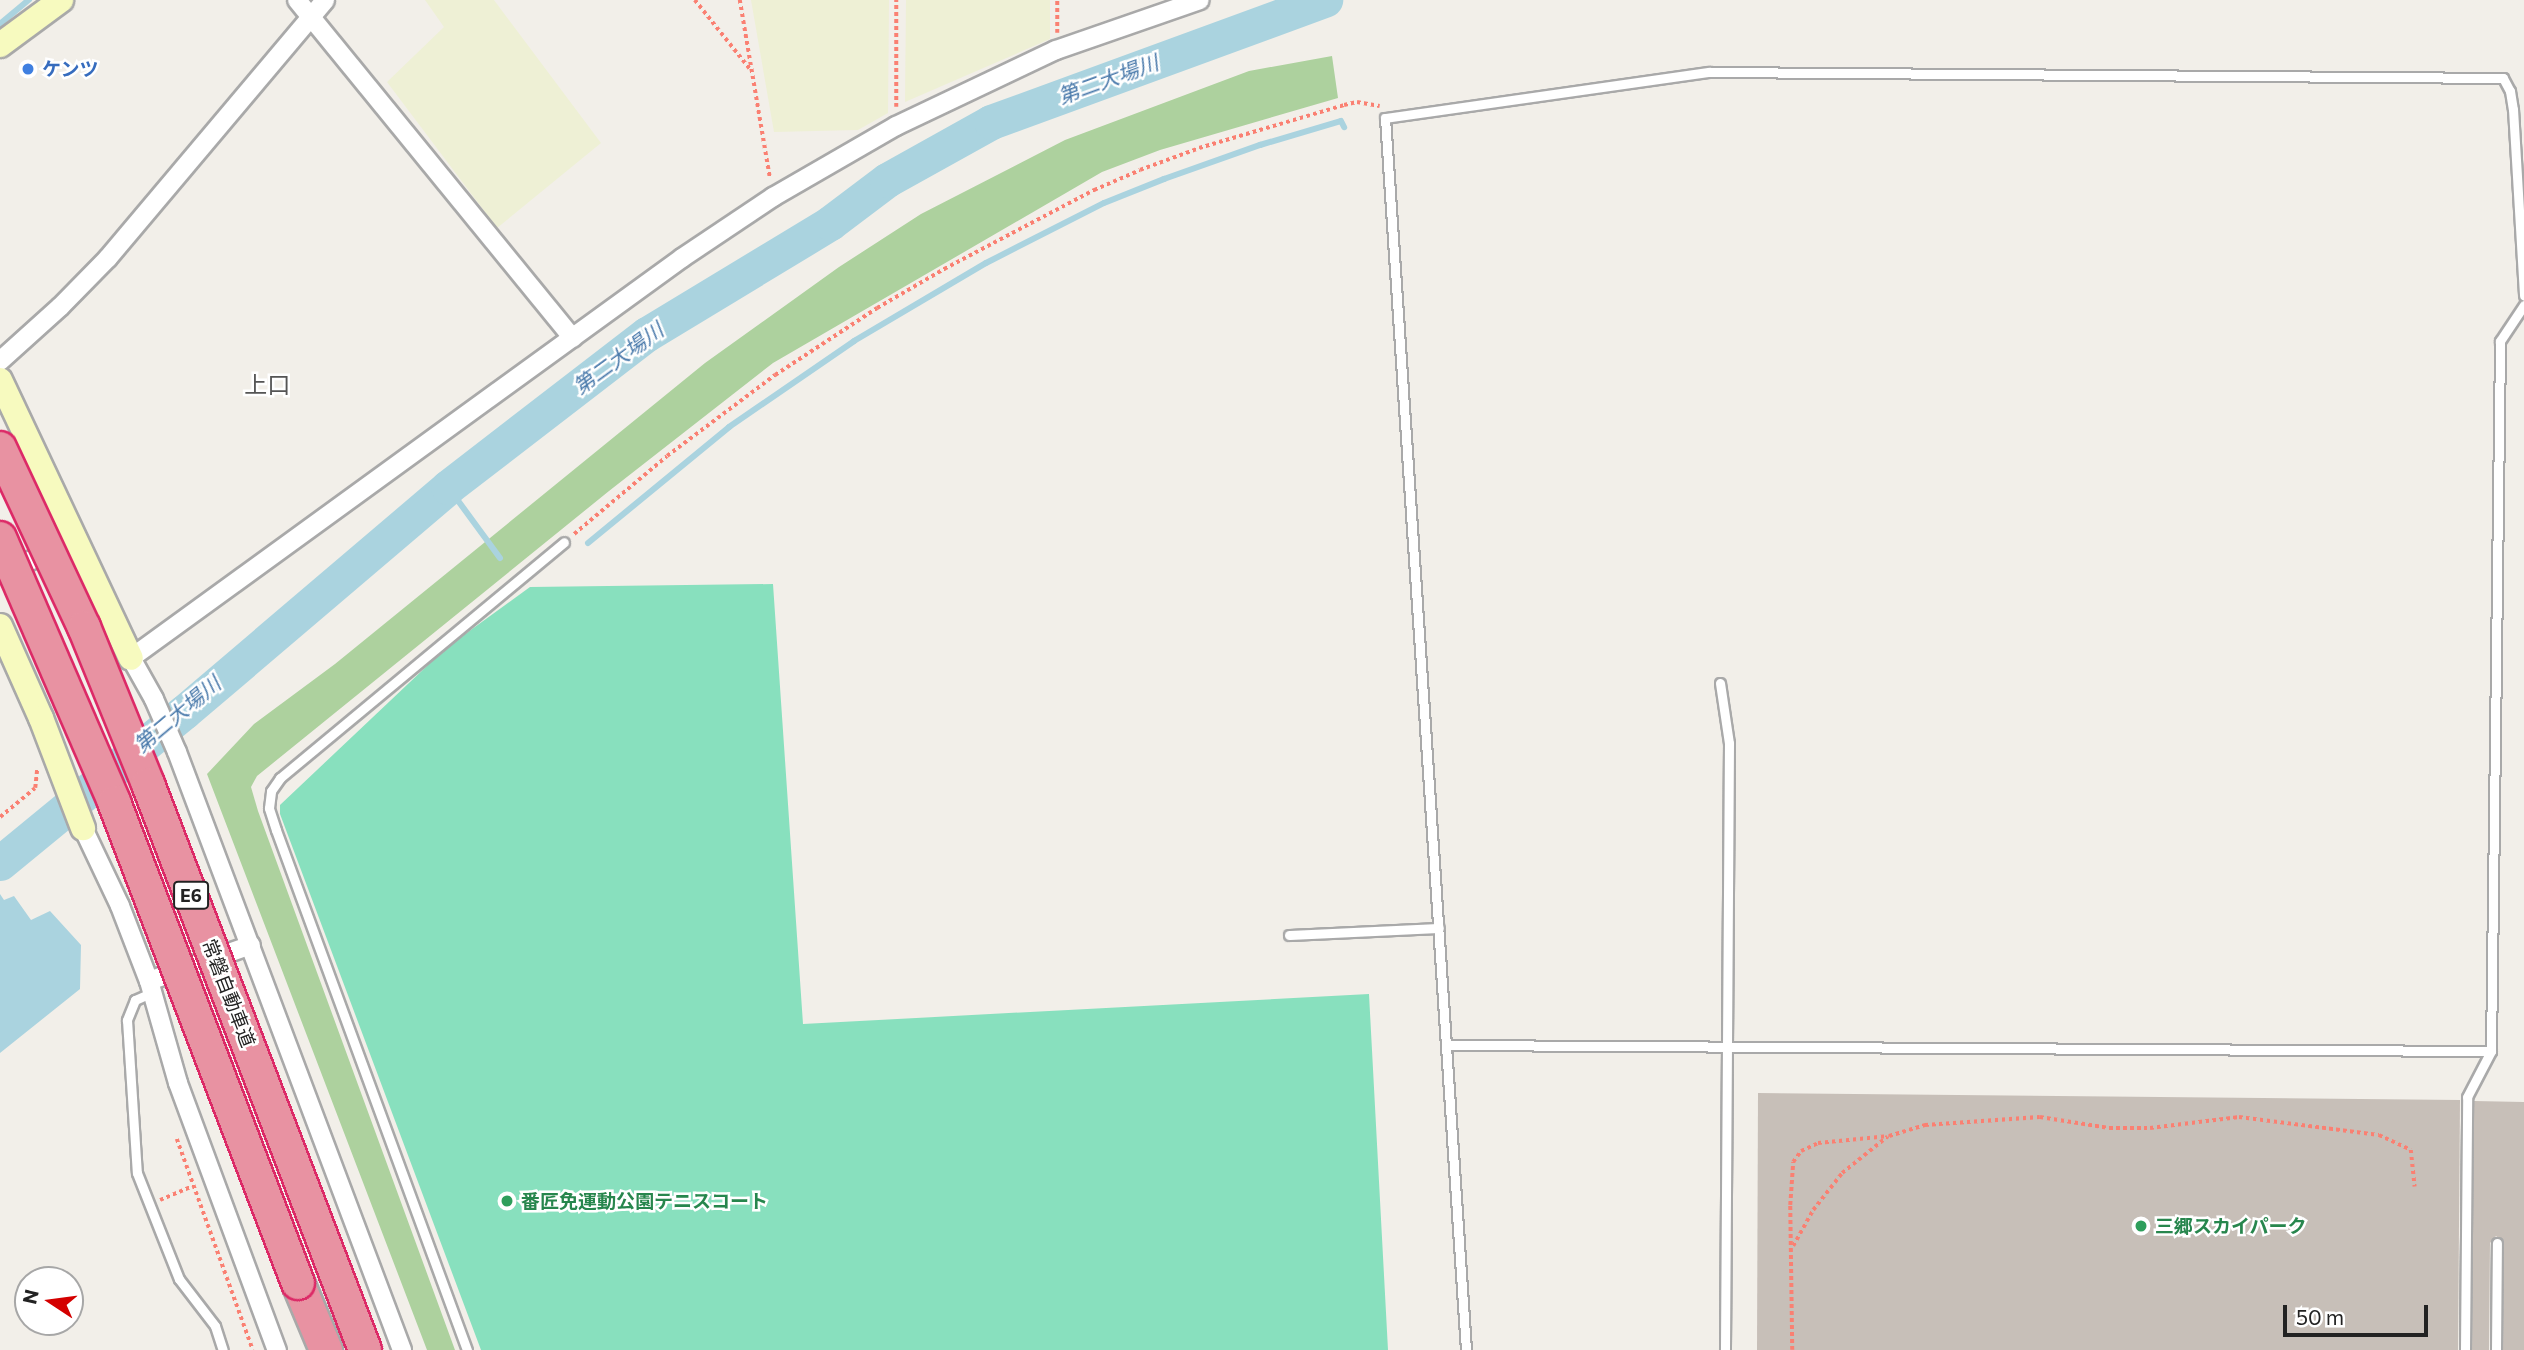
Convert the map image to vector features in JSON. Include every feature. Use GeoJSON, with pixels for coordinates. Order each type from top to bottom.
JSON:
{"type":"FeatureCollection","features":[{"type":"Feature","properties":{"kind":"highway","name":"常磐自動車道"},"geometry":{"type":"LineString","coordinates":[[0,447],[78,614],[148,784],[365,1350]]}},
{"type":"Feature","properties":{"kind":"highway","name":"常磐自動車道"},"geometry":{"type":"LineString","coordinates":[[0,538],[114,802],[326,1350]]}},
{"type":"Feature","properties":{"kind":"highway"},"geometry":{"type":"LineString","coordinates":[[298,1283],[316,1350]]}},
{"type":"Feature","properties":{"kind":"street"},"geometry":{"type":"LineString","coordinates":[[0,45],[61,0]]}},
{"type":"Feature","properties":{"kind":"street"},"geometry":{"type":"LineString","coordinates":[[297,0],[312,15],[573,338]]}},
{"type":"Feature","properties":{"kind":"street"},"geometry":{"type":"LineString","coordinates":[[0,361],[61,307],[108,258],[325,0]]}},
{"type":"Feature","properties":{"kind":"street"},"geometry":{"type":"LineString","coordinates":[[131,658],[682,258],[773,197],[895,126],[1056,50],[1200,0]]}},
{"type":"Feature","properties":{"kind":"street"},"geometry":{"type":"LineString","coordinates":[[0,380],[177,752],[402,1350]]}},
{"type":"Feature","properties":{"kind":"street"},"geometry":{"type":"LineString","coordinates":[[0,575],[77,539]]}},
{"type":"Feature","properties":{"kind":"street"},"geometry":{"type":"LineString","coordinates":[[0,626],[83,828],[120,906],[151,986],[178,1083],[277,1350]]}},
{"type":"Feature","properties":{"kind":"street"},"geometry":{"type":"LineString","coordinates":[[151,986],[251,945]]}},
{"type":"Feature","properties":{"kind":"lane"},"geometry":{"type":"LineString","coordinates":[[1466,1350],[1385,118],[1709,72],[2503,78],[2507,80],[2513,110],[2524,296]]}},
{"type":"Feature","properties":{"kind":"lane"},"geometry":{"type":"LineString","coordinates":[[2465,1350],[2468,1097],[2490,1051],[2500,341],[2524,305]]}},
{"type":"Feature","properties":{"kind":"lane"},"geometry":{"type":"LineString","coordinates":[[467,1350],[269,807],[271,791],[280,778],[564,541]]}},
{"type":"Feature","properties":{"kind":"lane"},"geometry":{"type":"LineString","coordinates":[[1720,683],[1729,743],[1725,1350]]}},
{"type":"Feature","properties":{"kind":"lane"},"geometry":{"type":"LineString","coordinates":[[1289,935],[1438,928]]}},
{"type":"Feature","properties":{"kind":"lane"},"geometry":{"type":"LineString","coordinates":[[151,986],[135,1000],[127,1020],[137,1173],[179,1279],[215,1326],[223,1350]]}},
{"type":"Feature","properties":{"kind":"lane"},"geometry":{"type":"LineString","coordinates":[[1446,1045],[2490,1051]]}},
{"type":"Feature","properties":{"kind":"lane"},"geometry":{"type":"LineString","coordinates":[[2496,1350],[2497,1243]]}},
{"type":"Feature","properties":{"kind":"path"},"geometry":{"type":"LineString","coordinates":[[695,0],[752,71]]}},
{"type":"Feature","properties":{"kind":"path"},"geometry":{"type":"LineString","coordinates":[[740,0],[773,197]]}},
{"type":"Feature","properties":{"kind":"path"},"geometry":{"type":"LineString","coordinates":[[895,126],[896,0]]}},
{"type":"Feature","properties":{"kind":"path"},"geometry":{"type":"LineString","coordinates":[[1056,50],[1057,0]]}},
{"type":"Feature","properties":{"kind":"path"},"geometry":{"type":"LineString","coordinates":[[564,541],[667,456],[775,375],[877,308],[1094,190],[1176,157],[1357,102],[1386,107]]}},
{"type":"Feature","properties":{"kind":"path"},"geometry":{"type":"LineString","coordinates":[[0,817],[35,788]]}},
{"type":"Feature","properties":{"kind":"path"},"geometry":{"type":"LineString","coordinates":[[1792,1350],[1793,1246],[1790,1205],[1793,1162],[1801,1151],[1818,1143],[1889,1136],[1925,1125],[2040,1117],[2109,1128],[2150,1128],[2239,1117],[2379,1135],[2411,1150],[2415,1187]]}},
{"type":"Feature","properties":{"kind":"path"},"geometry":{"type":"LineString","coordinates":[[176,1135],[192,1186],[253,1350]]}},
{"type":"Feature","properties":{"kind":"path"},"geometry":{"type":"LineString","coordinates":[[1793,1246],[1813,1210],[1842,1172],[1889,1136]]}},
{"type":"Feature","properties":{"kind":"path"},"geometry":{"type":"LineString","coordinates":[[158,1200],[192,1186]]}},
{"type":"Feature","properties":{"kind":"green space"},"geometry":{"type":"Polygon","coordinates":[[[425,0],[494,0],[601,143],[497,228],[387,82],[444,27],[425,0]]]}},
{"type":"Feature","properties":{"kind":"green space"},"geometry":{"type":"Polygon","coordinates":[[[751,0],[889,0],[888,113],[858,130],[774,132],[751,0]]]}},
{"type":"Feature","properties":{"kind":"green space"},"geometry":{"type":"Polygon","coordinates":[[[906,0],[1050,0],[1050,39],[905,102],[906,0]]]}},
{"type":"Feature","properties":{"kind":"green space"},"geometry":{"type":"Polygon","coordinates":[[[1332,56],[1338,98],[1160,150],[1102,172],[773,363],[609,491],[257,776],[251,787],[258,811],[455,1350],[427,1350],[207,774],[254,724],[335,664],[705,363],[839,267],[921,214],[1065,140],[1249,71],[1332,56]]]}},
{"type":"Feature","properties":{"kind":"green space"},"geometry":{"type":"Polygon","coordinates":[[[773,584],[803,1024],[1369,994],[1388,1350],[481,1350],[280,814],[280,805],[446,648],[530,587],[773,584]]]}},
{"type":"Feature","properties":{"kind":"water"},"geometry":{"type":"Polygon","coordinates":[[[0,894],[4,900],[14,896],[31,920],[50,911],[81,945],[80,989],[0,1053],[0,894]]]}},
{"type":"Feature","properties":{"kind":"building","name":"三郷スカイパーク"},"geometry":{"type":"Polygon","coordinates":[[[1758,1093],[2460,1100],[2458,1350],[1757,1350],[1758,1093]]]}},
{"type":"Feature","properties":{"kind":"building"},"geometry":{"type":"Polygon","coordinates":[[[2474,1101],[2524,1102],[2524,1350],[2503,1350],[2504,1243],[2496,1236],[2490,1243],[2489,1350],[2472,1350],[2474,1101]]]}},
{"type":"Feature","properties":{"kind":"waterway"},"geometry":{"type":"LineString","coordinates":[[0,24],[29,0]]}},
{"type":"Feature","properties":{"kind":"waterway","name":"第二大場川"},"geometry":{"type":"LineString","coordinates":[[0,863],[184,712],[448,487],[647,334],[830,223],[887,180],[991,122],[1325,0]]}},
{"type":"Feature","properties":{"kind":"waterway"},"geometry":{"type":"LineString","coordinates":[[588,543],[729,427],[854,341],[986,263],[1104,203],[1164,179],[1260,145],[1341,121],[1344,127]]}},
{"type":"Feature","properties":{"kind":"waterway"},"geometry":{"type":"LineString","coordinates":[[448,487],[500,558]]}},
{"type":"Feature","properties":{"kind":"place","name":"ケンツ"},"geometry":{"type":"Point","coordinates":[28,69]}},
{"type":"Feature","properties":{"kind":"place","name":"番匠免運動公園テニスコート"},"geometry":{"type":"Point","coordinates":[507,1201]}},
{"type":"Feature","properties":{"kind":"place","name":"三郷スカイパーク"},"geometry":{"type":"Point","coordinates":[2141,1226]}},
{"type":"Feature","properties":{"kind":"district","name":"上口"},"geometry":{"type":"Point","coordinates":[267,384]}}]}
